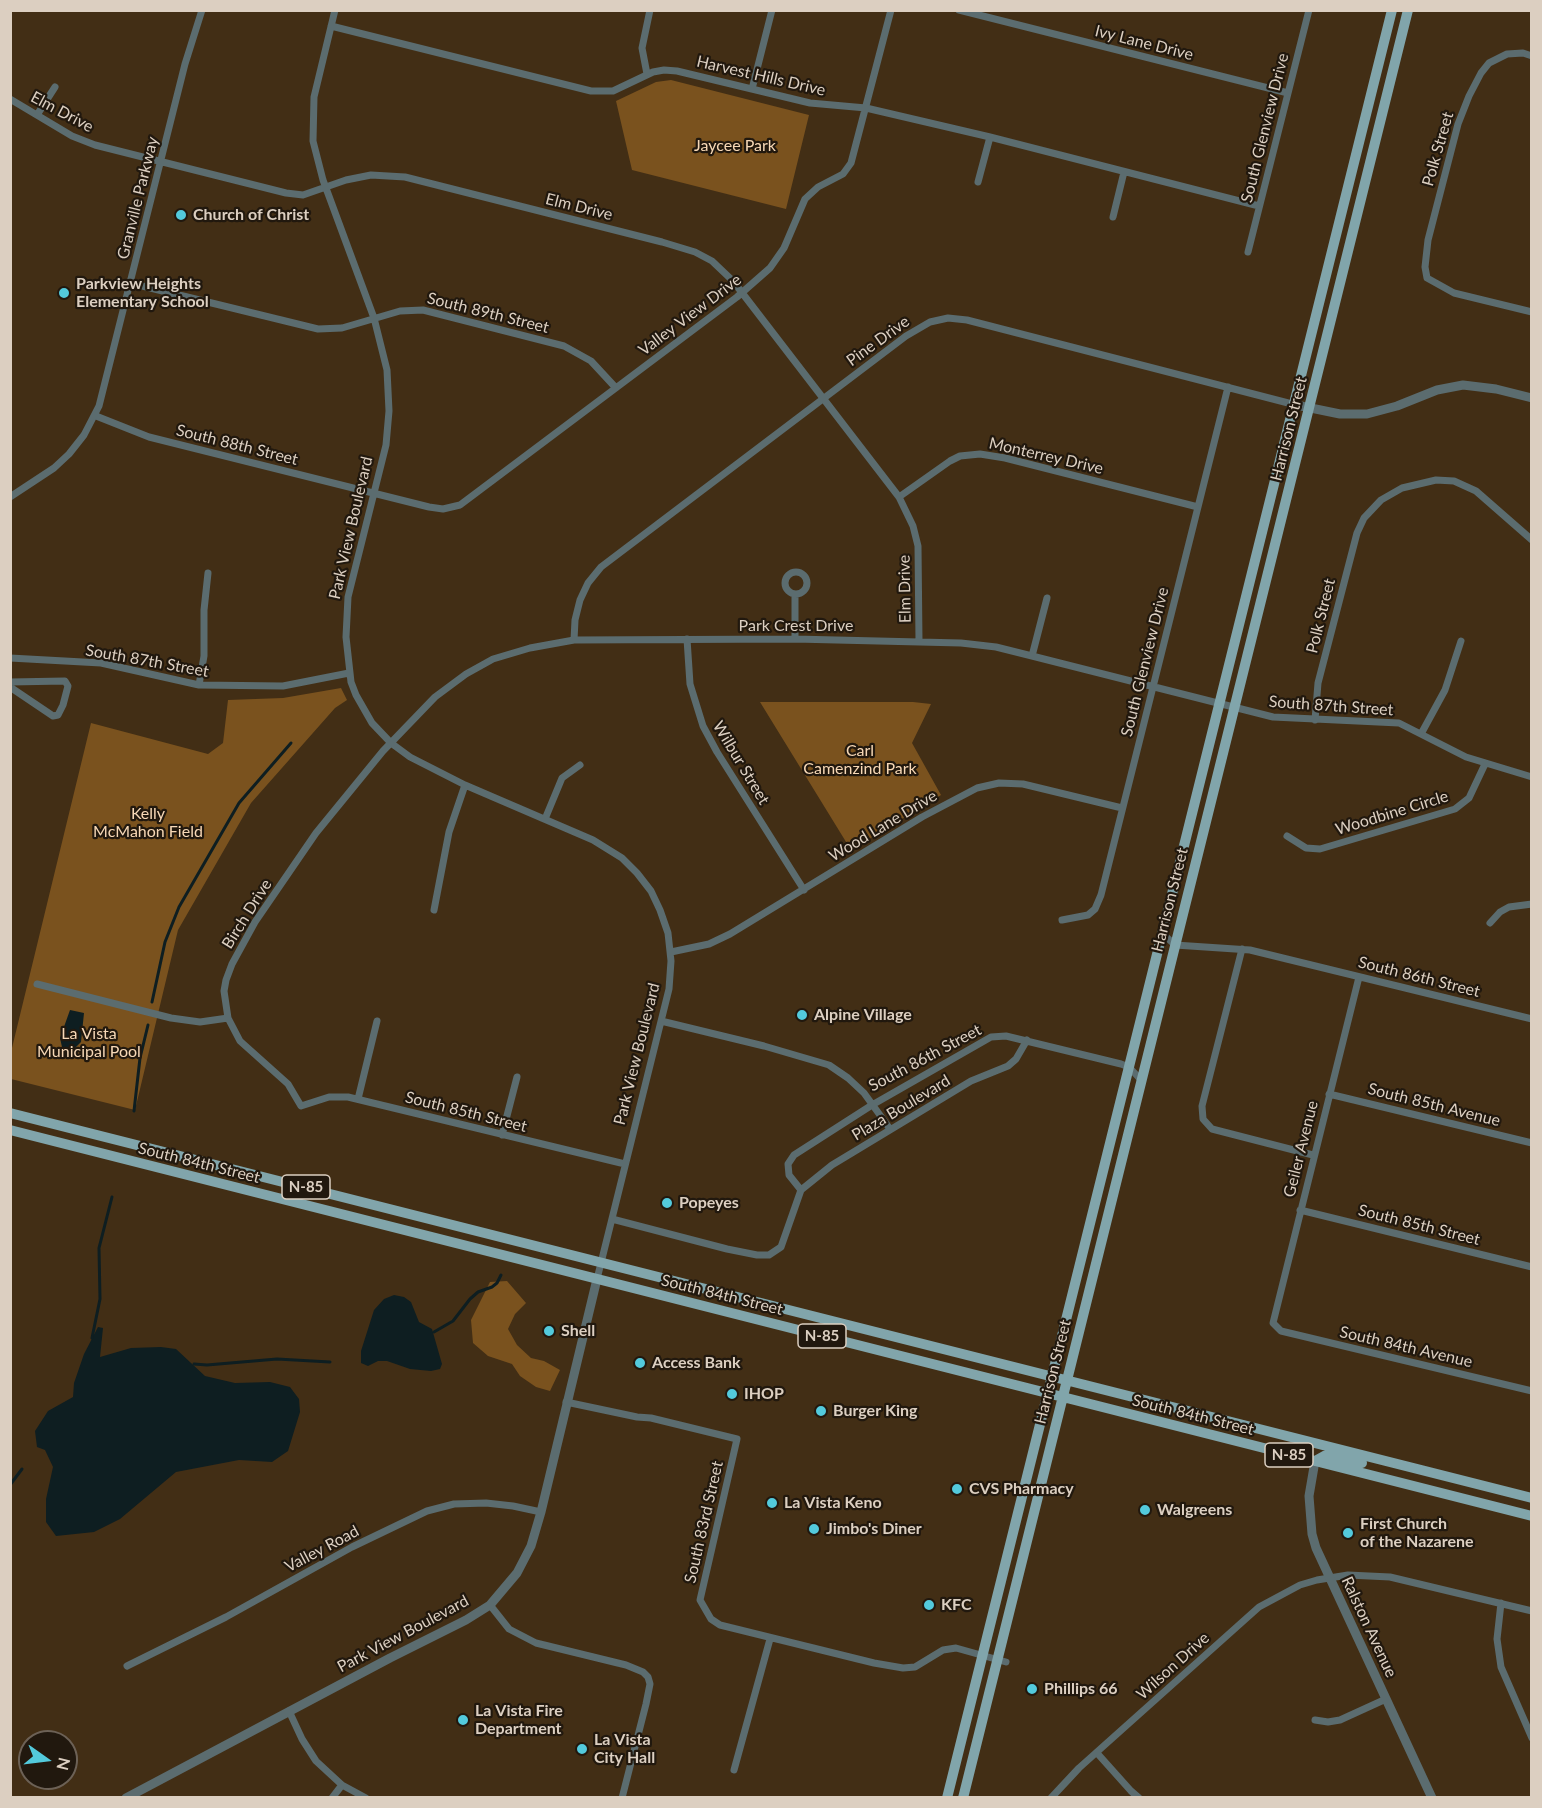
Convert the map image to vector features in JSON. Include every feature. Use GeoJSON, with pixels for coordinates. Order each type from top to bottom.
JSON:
{"type":"FeatureCollection","features":[{"type":"Feature","properties":{"kind":"main road","name":"Harrison Street"},"geometry":{"type":"LineString","coordinates":[[947,1797],[1162,933],[1227,706],[1301,406],[1392,10]]}},
{"type":"Feature","properties":{"kind":"main road","name":"Harrison Street"},"geometry":{"type":"LineString","coordinates":[[963,1797],[1001,1661],[1066,1381],[1175,945],[1227,706],[1301,406],[1408,10]]}},
{"type":"Feature","properties":{"kind":"main road","name":"South 84th Street"},"geometry":{"type":"LineString","coordinates":[[10,1113],[1532,1498]]}},
{"type":"Feature","properties":{"kind":"main road","name":"South 84th Street"},"geometry":{"type":"LineString","coordinates":[[10,1130],[1532,1516]]}},
{"type":"Feature","properties":{"kind":"main road"},"geometry":{"type":"LineString","coordinates":[[1315,1461],[1330,1455],[1394,1470],[1416,1469]]}},
{"type":"Feature","properties":{"kind":"street","name":"Granville Parkway"},"geometry":{"type":"LineString","coordinates":[[10,496],[37,481],[62,462],[96,416],[105,388],[185,64],[202,10]]}},
{"type":"Feature","properties":{"kind":"street","name":"Park View Boulevard"},"geometry":{"type":"LineString","coordinates":[[126,1797],[466,1620],[490,1605],[517,1573],[531,1546],[541,1512],[566,1402],[669,989],[671,952],[668,933],[651,891],[629,865],[601,844],[465,785],[410,757],[380,732],[356,695],[349,673],[346,637],[348,597],[386,445],[389,411],[387,370],[374,318],[315,156],[312,125],[318,79],[335,10]]}},
{"type":"Feature","properties":{"kind":"street"},"geometry":{"type":"LineString","coordinates":[[647,74],[642,48],[650,10]]}},
{"type":"Feature","properties":{"kind":"street"},"geometry":{"type":"LineString","coordinates":[[752,89],[772,10]]}},
{"type":"Feature","properties":{"kind":"street","name":"Valley View Drive"},"geometry":{"type":"LineString","coordinates":[[374,494],[436,509],[449,509],[460,505],[760,278],[778,258],[808,195],[838,177],[848,168],[856,150],[891,10]]}},
{"type":"Feature","properties":{"kind":"street","name":"Ivy Lane Drive"},"geometry":{"type":"LineString","coordinates":[[959,10],[1288,93]]}},
{"type":"Feature","properties":{"kind":"street","name":"South Glenview Drive"},"geometry":{"type":"LineString","coordinates":[[1248,252],[1308,10]]}},
{"type":"Feature","properties":{"kind":"street","name":"Harvest Hills Drive"},"geometry":{"type":"LineString","coordinates":[[331,27],[591,91],[613,91],[647,74],[673,70],[810,104],[866,108],[990,137],[1259,206]]}},
{"type":"Feature","properties":{"kind":"street","name":"Polk Street"},"geometry":{"type":"LineString","coordinates":[[1532,56],[1517,52],[1501,56],[1486,66],[1468,96],[1428,240],[1425,267],[1427,278],[1455,293],[1532,312]]}},
{"type":"Feature","properties":{"kind":"street"},"geometry":{"type":"LineString","coordinates":[[37,115],[55,87]]}},
{"type":"Feature","properties":{"kind":"street","name":"Elm Drive"},"geometry":{"type":"LineString","coordinates":[[10,99],[72,136],[95,145],[292,194],[303,195],[346,180],[372,175],[405,177],[606,227],[695,252],[712,261],[742,292],[899,497],[913,526],[918,546],[919,641]]}},
{"type":"Feature","properties":{"kind":"street"},"geometry":{"type":"LineString","coordinates":[[978,182],[990,137]]}},
{"type":"Feature","properties":{"kind":"street"},"geometry":{"type":"LineString","coordinates":[[1113,217],[1124,172]]}},
{"type":"Feature","properties":{"kind":"street","name":"South 89th Street"},"geometry":{"type":"LineString","coordinates":[[130,283],[310,328],[342,328],[400,311],[423,310],[556,344],[586,357],[616,388]]}},
{"type":"Feature","properties":{"kind":"street","name":"Pine Drive"},"geometry":{"type":"LineString","coordinates":[[574,640],[579,600],[588,583],[601,567],[914,330],[930,322],[948,318],[967,320],[1301,406]]}},
{"type":"Feature","properties":{"kind":"street"},"geometry":{"type":"LineString","coordinates":[[1301,406],[1340,414],[1367,414],[1397,406],[1437,390],[1463,385],[1496,389],[1532,398]]}},
{"type":"Feature","properties":{"kind":"street","name":"South Glenview Drive"},"geometry":{"type":"LineString","coordinates":[[1062,920],[1088,915],[1097,904],[1228,387]]}},
{"type":"Feature","properties":{"kind":"street","name":"South 88th Street"},"geometry":{"type":"LineString","coordinates":[[96,416],[149,437],[374,494]]}},
{"type":"Feature","properties":{"kind":"street","name":"Monterrey Drive"},"geometry":{"type":"LineString","coordinates":[[899,497],[950,461],[960,456],[980,454],[1005,458],[1198,507]]}},
{"type":"Feature","properties":{"kind":"street","name":"Polk Street"},"geometry":{"type":"LineString","coordinates":[[1315,720],[1321,674],[1357,533],[1372,508],[1391,493],[1419,484],[1445,480],[1463,483],[1476,491],[1532,540]]}},
{"type":"Feature","properties":{"kind":"street"},"geometry":{"type":"LineString","coordinates":[[199,685],[204,656],[204,610],[208,573]]}},
{"type":"Feature","properties":{"kind":"street"},"geometry":{"type":"LineString","coordinates":[[795,594],[795,639]]}},
{"type":"Feature","properties":{"kind":"street"},"geometry":{"type":"LineString","coordinates":[[1032,656],[1047,598]]}},
{"type":"Feature","properties":{"kind":"street","name":"Wilbur Street"},"geometry":{"type":"LineString","coordinates":[[687,639],[690,684],[703,726],[804,890]]}},
{"type":"Feature","properties":{"kind":"street","name":"Park Crest Drive"},"geometry":{"type":"LineString","coordinates":[[391,743],[435,697],[466,674],[492,659],[530,648],[574,640],[795,639],[961,643],[996,647],[1227,706]]}},
{"type":"Feature","properties":{"kind":"street"},"geometry":{"type":"LineString","coordinates":[[1421,734],[1445,690],[1461,641]]}},
{"type":"Feature","properties":{"kind":"street","name":"South 87th Street"},"geometry":{"type":"LineString","coordinates":[[10,658],[101,663],[199,685],[284,686],[349,673]]}},
{"type":"Feature","properties":{"kind":"street"},"geometry":{"type":"LineString","coordinates":[[10,682],[65,681],[68,686],[63,705],[58,715],[54,716],[10,687]]}},
{"type":"Feature","properties":{"kind":"street","name":"South 87th Street"},"geometry":{"type":"LineString","coordinates":[[1227,706],[1273,717],[1392,722],[1466,757],[1532,777]]}},
{"type":"Feature","properties":{"kind":"street","name":"Birch Drive"},"geometry":{"type":"LineString","coordinates":[[301,1106],[288,1084],[240,1041],[228,1018],[225,1001],[226,980],[255,922],[316,833],[391,743]]}},
{"type":"Feature","properties":{"kind":"street","name":"Woodbine Circle"},"geometry":{"type":"LineString","coordinates":[[1287,836],[1306,848],[1320,849],[1455,809],[1469,798],[1485,764]]}},
{"type":"Feature","properties":{"kind":"street"},"geometry":{"type":"LineString","coordinates":[[544,819],[562,778],[580,765]]}},
{"type":"Feature","properties":{"kind":"street","name":"Wood Lane Drive"},"geometry":{"type":"LineString","coordinates":[[671,952],[709,944],[804,890],[922,817],[963,794],[983,786],[999,783],[1023,784],[1122,808]]}},
{"type":"Feature","properties":{"kind":"street"},"geometry":{"type":"LineString","coordinates":[[434,910],[449,832],[465,785]]}},
{"type":"Feature","properties":{"kind":"street"},"geometry":{"type":"LineString","coordinates":[[1490,923],[1500,912],[1509,907],[1532,904]]}},
{"type":"Feature","properties":{"kind":"street"},"geometry":{"type":"LineString","coordinates":[[1162,933],[1175,945]]}},
{"type":"Feature","properties":{"kind":"street","name":"South 86th Street"},"geometry":{"type":"LineString","coordinates":[[1175,945],[1242,949],[1532,1019]]}},
{"type":"Feature","properties":{"kind":"street"},"geometry":{"type":"LineString","coordinates":[[1242,949],[1202,1106],[1202,1115],[1206,1124],[1212,1129],[1313,1155]]}},
{"type":"Feature","properties":{"kind":"street","name":"Geiler Avenue"},"geometry":{"type":"LineString","coordinates":[[1276,1327],[1274,1317],[1359,976]]}},
{"type":"Feature","properties":{"kind":"street"},"geometry":{"type":"LineString","coordinates":[[37,984],[171,1018],[200,1022],[228,1018]]}},
{"type":"Feature","properties":{"kind":"street"},"geometry":{"type":"LineString","coordinates":[[358,1099],[377,1021]]}},
{"type":"Feature","properties":{"kind":"street","name":"South 86th Street"},"geometry":{"type":"LineString","coordinates":[[661,1021],[765,1046],[829,1065],[854,1084],[872,1105],[991,1037],[1006,1036],[1027,1040],[1129,1067]]}},
{"type":"Feature","properties":{"kind":"street","name":"Plaza Boulevard"},"geometry":{"type":"LineString","coordinates":[[612,1219],[727,1249],[769,1255],[781,1247],[801,1190],[832,1165],[970,1081],[1008,1066],[1016,1059],[1027,1040]]}},
{"type":"Feature","properties":{"kind":"street"},"geometry":{"type":"LineString","coordinates":[[1129,1067],[1141,1080]]}},
{"type":"Feature","properties":{"kind":"street"},"geometry":{"type":"LineString","coordinates":[[502,1135],[517,1077]]}},
{"type":"Feature","properties":{"kind":"street","name":"South 85th Avenue"},"geometry":{"type":"LineString","coordinates":[[1329,1094],[1532,1143]]}},
{"type":"Feature","properties":{"kind":"street","name":"South 85th Street"},"geometry":{"type":"LineString","coordinates":[[301,1106],[335,1096],[358,1099],[625,1164]]}},
{"type":"Feature","properties":{"kind":"street"},"geometry":{"type":"LineString","coordinates":[[801,1190],[789,1175],[788,1164],[794,1155],[872,1105],[891,1130]]}},
{"type":"Feature","properties":{"kind":"street","name":"South 85th Street"},"geometry":{"type":"LineString","coordinates":[[1300,1210],[1532,1267]]}},
{"type":"Feature","properties":{"kind":"street","name":"South 84th Avenue"},"geometry":{"type":"LineString","coordinates":[[1276,1327],[1281,1331],[1532,1391]]}},
{"type":"Feature","properties":{"kind":"street","name":"South 83rd Street"},"geometry":{"type":"LineString","coordinates":[[566,1402],[651,1418],[737,1439],[700,1600],[711,1619],[720,1625],[770,1639],[903,1668],[915,1666],[947,1649],[956,1648],[1001,1661]]}},
{"type":"Feature","properties":{"kind":"street","name":"Ralston Avenue"},"geometry":{"type":"LineString","coordinates":[[1315,1461],[1309,1496],[1312,1534],[1329,1578],[1432,1797]]}},
{"type":"Feature","properties":{"kind":"street","name":"Valley Road"},"geometry":{"type":"LineString","coordinates":[[127,1666],[226,1617],[352,1547],[427,1511],[454,1504],[486,1503],[541,1512]]}},
{"type":"Feature","properties":{"kind":"street","name":"Wilson Drive"},"geometry":{"type":"LineString","coordinates":[[1051,1797],[1259,1607],[1300,1585],[1348,1575],[1390,1577],[1532,1611]]}},
{"type":"Feature","properties":{"kind":"street"},"geometry":{"type":"LineString","coordinates":[[1502,1604],[1497,1639],[1501,1667],[1532,1738]]}},
{"type":"Feature","properties":{"kind":"street"},"geometry":{"type":"LineString","coordinates":[[490,1605],[509,1629],[536,1643],[626,1665],[643,1672],[648,1677],[650,1684],[646,1704],[622,1797]]}},
{"type":"Feature","properties":{"kind":"street"},"geometry":{"type":"LineString","coordinates":[[734,1770],[770,1639]]}},
{"type":"Feature","properties":{"kind":"street"},"geometry":{"type":"LineString","coordinates":[[1315,1720],[1328,1722],[1340,1720],[1386,1699]]}},
{"type":"Feature","properties":{"kind":"street"},"geometry":{"type":"LineString","coordinates":[[289,1711],[302,1739],[316,1761],[342,1785],[366,1797]]}},
{"type":"Feature","properties":{"kind":"street"},"geometry":{"type":"LineString","coordinates":[[1097,1753],[1139,1797]]}},
{"type":"Feature","properties":{"kind":"street"},"geometry":{"type":"LineString","coordinates":[[332,1797],[342,1785]]}},
{"type":"Feature","properties":{"kind":"green space","name":"Jaycee Park"},"geometry":{"type":"Polygon","coordinates":[[[671,80],[809,115],[786,209],[632,170],[616,101],[656,82],[671,80]]]}},
{"type":"Feature","properties":{"kind":"green space","name":"Kelly McMahon Field"},"geometry":{"type":"Polygon","coordinates":[[[341,688],[347,700],[335,708],[251,803],[178,930],[135,1110],[11,1079],[11,1052],[91,723],[208,754],[223,743],[228,700],[283,698],[341,688]]]}},
{"type":"Feature","properties":{"kind":"green space","name":"Carl Camenzind Park"},"geometry":{"type":"Polygon","coordinates":[[[760,702],[931,704],[912,743],[941,795],[851,850],[760,702]]]}},
{"type":"Feature","properties":{"kind":"green space"},"geometry":{"type":"Polygon","coordinates":[[[507,1281],[526,1303],[515,1314],[508,1329],[517,1345],[531,1358],[544,1361],[560,1370],[550,1391],[536,1387],[520,1376],[512,1364],[488,1356],[473,1343],[471,1320],[490,1282],[507,1281]]]}},
{"type":"Feature","properties":{"kind":"shaded area"},"geometry":{"type":"Polygon","coordinates":[[[70,1010],[84,1013],[81,1042],[73,1050],[62,1047],[60,1038],[70,1010]]]}},
{"type":"Feature","properties":{"kind":"shaded area"},"geometry":{"type":"Polygon","coordinates":[[[394,1295],[404,1297],[411,1302],[419,1322],[432,1329],[442,1364],[440,1369],[431,1371],[410,1369],[387,1361],[378,1361],[368,1366],[361,1363],[361,1351],[374,1310],[384,1299],[394,1295]]]}},
{"type":"Feature","properties":{"kind":"shaded area"},"geometry":{"type":"Polygon","coordinates":[[[98,1327],[103,1328],[100,1357],[131,1348],[176,1349],[205,1376],[235,1383],[270,1382],[290,1387],[299,1399],[300,1412],[288,1451],[272,1462],[239,1460],[176,1472],[120,1519],[94,1532],[56,1536],[46,1522],[46,1499],[53,1467],[45,1450],[37,1447],[35,1431],[48,1411],[73,1397],[74,1383],[84,1354],[98,1327]]]}},
{"type":"Feature","properties":{"kind":"waterway"},"geometry":{"type":"LineString","coordinates":[[152,1002],[165,942],[179,907],[239,803],[291,743]]}},
{"type":"Feature","properties":{"kind":"waterway"},"geometry":{"type":"LineString","coordinates":[[134,1111],[140,1058],[148,1025]]}},
{"type":"Feature","properties":{"kind":"waterway"},"geometry":{"type":"LineString","coordinates":[[92,1338],[100,1299],[99,1248],[112,1197]]}},
{"type":"Feature","properties":{"kind":"waterway"},"geometry":{"type":"LineString","coordinates":[[434,1332],[453,1321],[470,1299],[478,1292],[492,1287],[501,1275]]}},
{"type":"Feature","properties":{"kind":"waterway"},"geometry":{"type":"LineString","coordinates":[[194,1364],[277,1359],[330,1362]]}},
{"type":"Feature","properties":{"kind":"waterway"},"geometry":{"type":"LineString","coordinates":[[10,1485],[22,1469]]}},
{"type":"Feature","properties":{"kind":"place","name":"Church of Christ"},"geometry":{"type":"Point","coordinates":[181,215]}},
{"type":"Feature","properties":{"kind":"place","name":"Parkview Heights Elementary School"},"geometry":{"type":"Point","coordinates":[64,293]}},
{"type":"Feature","properties":{"kind":"place","name":"Alpine Village"},"geometry":{"type":"Point","coordinates":[802,1015]}},
{"type":"Feature","properties":{"kind":"place","name":"Popeyes"},"geometry":{"type":"Point","coordinates":[667,1203]}},
{"type":"Feature","properties":{"kind":"place","name":"Shell"},"geometry":{"type":"Point","coordinates":[549,1331]}},
{"type":"Feature","properties":{"kind":"place","name":"Access Bank"},"geometry":{"type":"Point","coordinates":[640,1363]}},
{"type":"Feature","properties":{"kind":"place","name":"IHOP"},"geometry":{"type":"Point","coordinates":[732,1394]}},
{"type":"Feature","properties":{"kind":"place","name":"Burger King"},"geometry":{"type":"Point","coordinates":[821,1411]}},
{"type":"Feature","properties":{"kind":"place","name":"CVS Pharmacy"},"geometry":{"type":"Point","coordinates":[957,1489]}},
{"type":"Feature","properties":{"kind":"place","name":"La Vista Keno"},"geometry":{"type":"Point","coordinates":[772,1503]}},
{"type":"Feature","properties":{"kind":"place","name":"Walgreens"},"geometry":{"type":"Point","coordinates":[1145,1510]}},
{"type":"Feature","properties":{"kind":"place","name":"Jimbo's Diner"},"geometry":{"type":"Point","coordinates":[814,1529]}},
{"type":"Feature","properties":{"kind":"place","name":"First Church of the Nazarene"},"geometry":{"type":"Point","coordinates":[1348,1533]}},
{"type":"Feature","properties":{"kind":"place","name":"KFC"},"geometry":{"type":"Point","coordinates":[929,1605]}},
{"type":"Feature","properties":{"kind":"place","name":"Phillips 66"},"geometry":{"type":"Point","coordinates":[1032,1689]}},
{"type":"Feature","properties":{"kind":"place","name":"La Vista Fire Department"},"geometry":{"type":"Point","coordinates":[463,1720]}},
{"type":"Feature","properties":{"kind":"place","name":"La Vista City Hall"},"geometry":{"type":"Point","coordinates":[582,1749]}},
{"type":"Feature","properties":{"kind":"park label","name":"La Vista Municipal Pool"},"geometry":{"type":"Point","coordinates":[89,1043]}}]}
